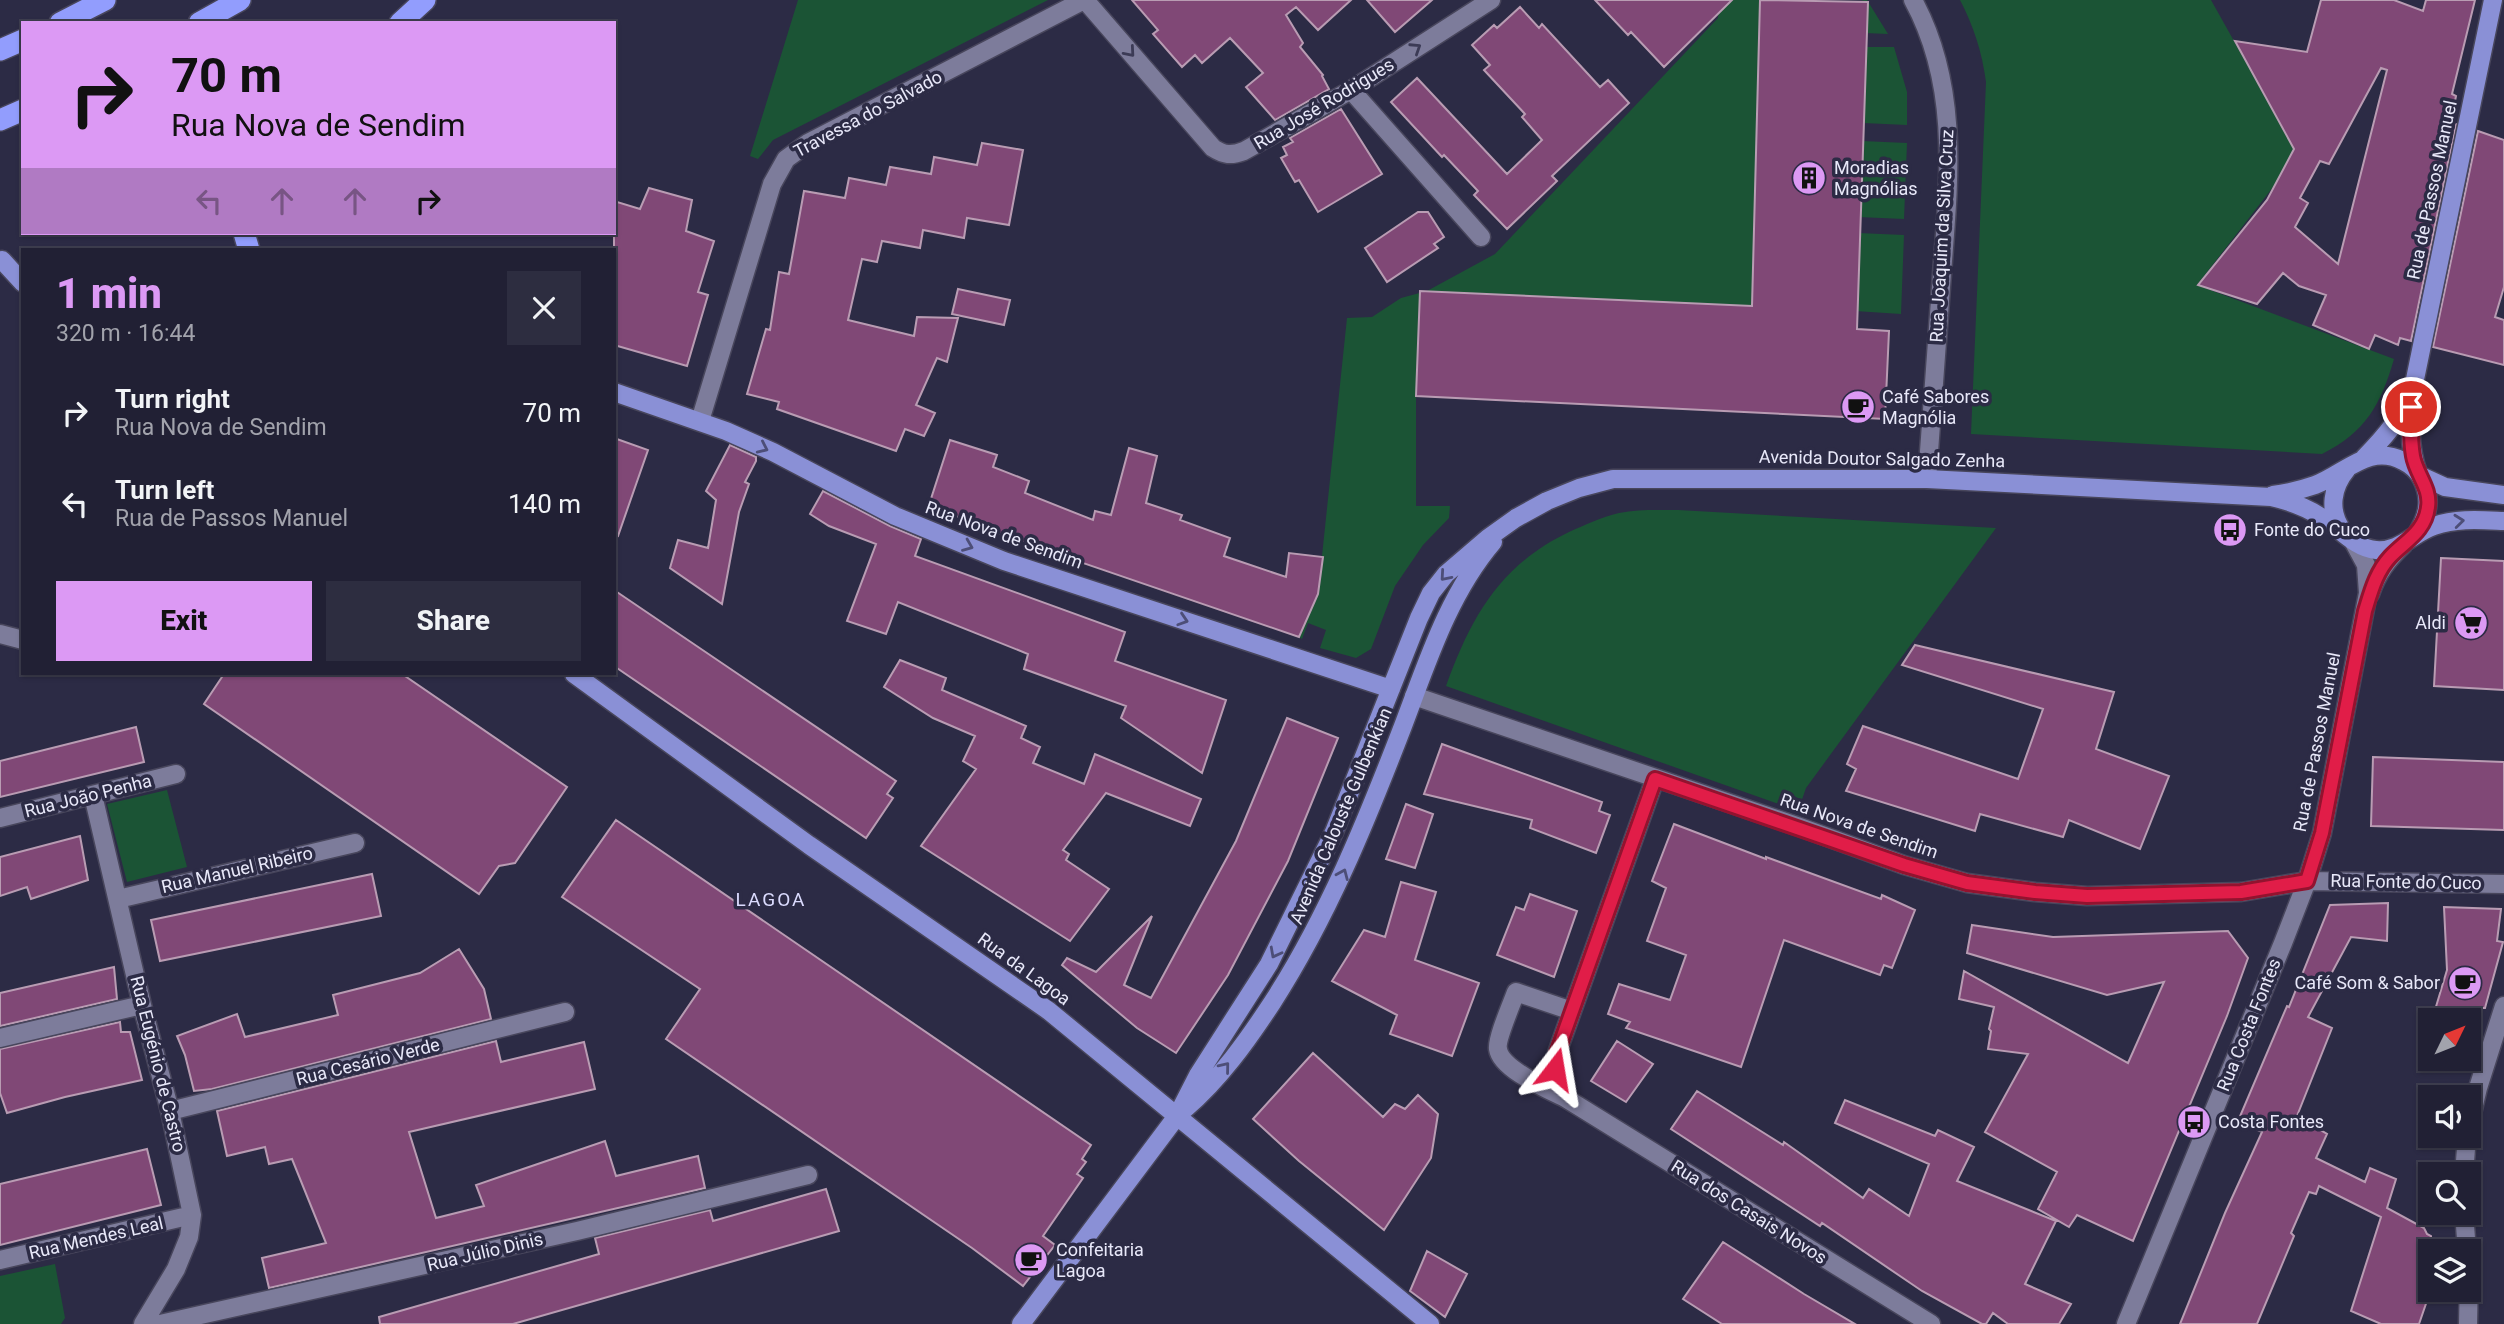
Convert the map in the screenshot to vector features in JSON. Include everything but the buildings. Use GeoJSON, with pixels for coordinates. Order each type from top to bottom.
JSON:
{"type":"FeatureCollection","features":[{"type":"Feature","properties":{"kind":"highway"},"geometry":{"type":"LineString","coordinates":[[64,21],[105,0]]}},
{"type":"Feature","properties":{"kind":"highway"},"geometry":{"type":"LineString","coordinates":[[203,21],[240,0]]}},
{"type":"Feature","properties":{"kind":"highway"},"geometry":{"type":"LineString","coordinates":[[402,21],[425,0]]}},
{"type":"Feature","properties":{"kind":"highway"},"geometry":{"type":"LineString","coordinates":[[0,50],[21,41]]}},
{"type":"Feature","properties":{"kind":"highway"},"geometry":{"type":"LineString","coordinates":[[0,120],[21,111]]}},
{"type":"Feature","properties":{"kind":"main road","name":"Rua de Passos Manuel"},"geometry":{"type":"LineString","coordinates":[[2419,474],[2412,455],[2413,388],[2493,0]]}},
{"type":"Feature","properties":{"kind":"main road"},"geometry":{"type":"LineString","coordinates":[[1,260],[21,264]]}},
{"type":"Feature","properties":{"kind":"main road"},"geometry":{"type":"LineString","coordinates":[[1,260],[21,281]]}},
{"type":"Feature","properties":{"kind":"main road","name":"Rua de Passos Manuel"},"geometry":{"type":"LineString","coordinates":[[2357,462],[2395,422],[2413,388]]}},
{"type":"Feature","properties":{"kind":"main road","name":"Rua Nova de Sendim"},"geometry":{"type":"LineString","coordinates":[[616,394],[639,399],[700,421],[773,453],[895,516],[1004,561],[1391,689]]}},
{"type":"Feature","properties":{"kind":"main road","name":"Avenida Doutor Salgado Zenha"},"geometry":{"type":"LineString","coordinates":[[2256,495],[2298,490],[2333,477],[2357,462],[2380,455],[2396,457],[2419,474],[2445,487],[2504,495]]}},
{"type":"Feature","properties":{"kind":"main road"},"geometry":{"type":"LineString","coordinates":[[2349,537],[2337,523],[2333,507],[2334,492],[2340,477],[2357,462]]}},
{"type":"Feature","properties":{"kind":"main road"},"geometry":{"type":"LineString","coordinates":[[2410,539],[2425,522],[2429,506],[2427,490],[2419,474]]}},
{"type":"Feature","properties":{"kind":"main road","name":"Avenida Doutor Salgado Zenha"},"geometry":{"type":"LineString","coordinates":[[1391,689],[1419,618],[1438,583],[1462,558],[1516,518],[1579,488],[1629,478],[1927,479],[2256,495],[2285,500],[2303,507],[2323,517],[2359,545],[2374,550],[2389,550],[2433,526],[2456,520],[2504,521]]}},
{"type":"Feature","properties":{"kind":"main road","name":"Avenida Doutor Salgado Zenha"},"geometry":{"type":"LineString","coordinates":[[1414,696],[1459,592],[1485,551],[1516,518]]}},
{"type":"Feature","properties":{"kind":"main road","name":"Rua da Lagoa"},"geometry":{"type":"LineString","coordinates":[[575,675],[809,845],[1049,1011],[1430,1324]]}},
{"type":"Feature","properties":{"kind":"main road","name":"Avenida Calouste Gulbenkian"},"geometry":{"type":"LineString","coordinates":[[1021,1324],[1177,1116],[1199,1075],[1269,964],[1334,832],[1391,689]]}},
{"type":"Feature","properties":{"kind":"main road","name":"Avenida Calouste Gulbenkian"},"geometry":{"type":"LineString","coordinates":[[1177,1116],[1211,1084],[1243,1045],[1308,944],[1339,884],[1414,696]]}},
{"type":"Feature","properties":{"kind":"street","name":"Rua José Rodrigues"},"geometry":{"type":"LineString","coordinates":[[1085,0],[1213,148],[1222,154],[1230,155],[1244,151],[1351,90],[1492,0]]}},
{"type":"Feature","properties":{"kind":"street","name":"Travessa do Salvado"},"geometry":{"type":"LineString","coordinates":[[700,421],[768,197],[786,159],[808,144],[1085,0]]}},
{"type":"Feature","properties":{"kind":"street","name":"Rua Joaquim da Silva Cruz"},"geometry":{"type":"LineString","coordinates":[[1913,0],[1934,48],[1948,110],[1946,222],[1927,479]]}},
{"type":"Feature","properties":{"kind":"street"},"geometry":{"type":"LineString","coordinates":[[1351,90],[1481,237]]}},
{"type":"Feature","properties":{"kind":"street","name":"Rua de Passos Manuel"},"geometry":{"type":"LineString","coordinates":[[2307,881],[2322,833],[2365,611],[2368,579],[2366,565],[2349,537]]}},
{"type":"Feature","properties":{"kind":"street","name":"Rua de Passos Manuel"},"geometry":{"type":"LineString","coordinates":[[2365,611],[2378,574],[2389,558],[2410,539]]}},
{"type":"Feature","properties":{"kind":"street"},"geometry":{"type":"LineString","coordinates":[[0,634],[21,639]]}},
{"type":"Feature","properties":{"kind":"street","name":"Rua Nova de Sendim"},"geometry":{"type":"LineString","coordinates":[[1414,696],[1904,865],[1967,883],[2035,892],[2100,896],[2241,892],[2307,881]]}},
{"type":"Feature","properties":{"kind":"street","name":"Rua João Penha"},"geometry":{"type":"LineString","coordinates":[[0,818],[176,774]]}},
{"type":"Feature","properties":{"kind":"street"},"geometry":{"type":"LineString","coordinates":[[1567,1099],[1558,1086],[1555,1069],[1557,1053],[1655,779]]}},
{"type":"Feature","properties":{"kind":"street","name":"Rua Eugénio de Castro"},"geometry":{"type":"LineString","coordinates":[[93,795],[142,1005],[170,1111],[192,1215],[189,1237],[176,1269],[144,1324]]}},
{"type":"Feature","properties":{"kind":"street","name":"Rua Manuel Ribeiro"},"geometry":{"type":"LineString","coordinates":[[118,899],[355,843]]}},
{"type":"Feature","properties":{"kind":"street","name":"Rua Fonte do Cuco"},"geometry":{"type":"LineString","coordinates":[[2307,881],[2504,884]]}},
{"type":"Feature","properties":{"kind":"street","name":"Rua Costa Fontes"},"geometry":{"type":"LineString","coordinates":[[2126,1324],[2307,881]]}},
{"type":"Feature","properties":{"kind":"street","name":"Rua dos Casais Novos"},"geometry":{"type":"LineString","coordinates":[[1572,1011],[1516,992],[1497,1048],[1502,1059],[1510,1068],[1567,1099],[1931,1324]]}},
{"type":"Feature","properties":{"kind":"street"},"geometry":{"type":"LineString","coordinates":[[0,1038],[142,1005]]}},
{"type":"Feature","properties":{"kind":"street"},"geometry":{"type":"LineString","coordinates":[[2479,1085],[2504,1006]]}},
{"type":"Feature","properties":{"kind":"street","name":"Rua Cesário Verde"},"geometry":{"type":"LineString","coordinates":[[170,1111],[565,1012]]}},
{"type":"Feature","properties":{"kind":"street","name":"Rua Júlio Dinis"},"geometry":{"type":"LineString","coordinates":[[160,1324],[578,1231],[808,1175]]}},
{"type":"Feature","properties":{"kind":"street","name":"Rua Mendes Leal"},"geometry":{"type":"LineString","coordinates":[[0,1260],[192,1215]]}},
{"type":"Feature","properties":{"kind":"street"},"geometry":{"type":"LineString","coordinates":[[2468,1302],[2468,1324]]}},
{"type":"Feature","properties":{"kind":"green space"},"geometry":{"type":"Polygon","coordinates":[[[798,0],[1048,0],[773,140],[758,159],[750,156],[798,0]]]}},
{"type":"Feature","properties":{"kind":"green space"},"geometry":{"type":"Polygon","coordinates":[[[1719,0],[1760,0],[1754,306],[1427,291],[1495,254],[1718,18],[1719,0]]]}},
{"type":"Feature","properties":{"kind":"green space"},"geometry":{"type":"Polygon","coordinates":[[[1861,0],[1867,0],[1888,34],[1865,33],[1868,2],[1861,0]]]}},
{"type":"Feature","properties":{"kind":"green space"},"geometry":{"type":"Polygon","coordinates":[[[1960,0],[2211,0],[2298,155],[2197,285],[2394,359],[2377,403],[2361,426],[2322,454],[1971,434],[1986,82],[1977,40],[1960,0]]]}},
{"type":"Feature","properties":{"kind":"green space"},"geometry":{"type":"Polygon","coordinates":[[[1865,47],[1894,47],[1907,92],[1907,125],[1863,123],[1865,47]]]}},
{"type":"Feature","properties":{"kind":"green space"},"geometry":{"type":"Polygon","coordinates":[[[1862,141],[1907,143],[1904,219],[1858,217],[1861,212],[1862,141]]]}},
{"type":"Feature","properties":{"kind":"green space"},"geometry":{"type":"Polygon","coordinates":[[[1858,233],[1904,235],[1901,314],[1855,311],[1858,233]]]}},
{"type":"Feature","properties":{"kind":"green space"},"geometry":{"type":"Polygon","coordinates":[[[1427,291],[1416,396],[1416,506],[1450,506],[1449,518],[1423,545],[1395,586],[1371,649],[1356,658],[1320,648],[1326,630],[1308,623],[1302,639],[1299,637],[1318,594],[1347,318],[1372,317],[1401,298],[1427,291]]]}},
{"type":"Feature","properties":{"kind":"green space"},"geometry":{"type":"Polygon","coordinates":[[[1678,510],[1996,528],[1806,788],[1798,811],[1446,686],[1466,637],[1478,616],[1506,577],[1524,560],[1569,532],[1606,517],[1633,511],[1678,510]]]}},
{"type":"Feature","properties":{"kind":"green space"},"geometry":{"type":"Polygon","coordinates":[[[167,790],[187,867],[127,882],[107,804],[167,790]]]}},
{"type":"Feature","properties":{"kind":"green space"},"geometry":{"type":"Polygon","coordinates":[[[55,1264],[65,1318],[61,1324],[0,1324],[0,1276],[55,1264]]]}},
{"type":"Feature","properties":{"kind":"place","name":"Moradias Magnólias"},"geometry":{"type":"Point","coordinates":[1809,178]}},
{"type":"Feature","properties":{"kind":"place","name":"Café Sabores Magnólia"},"geometry":{"type":"Point","coordinates":[1858,407]}},
{"type":"Feature","properties":{"kind":"place","name":"Fonte do Cuco"},"geometry":{"type":"Point","coordinates":[2230,530]}},
{"type":"Feature","properties":{"kind":"place","name":"Aldi"},"geometry":{"type":"Point","coordinates":[2471,623]}},
{"type":"Feature","properties":{"kind":"place","name":"Café Som & Sabor"},"geometry":{"type":"Point","coordinates":[2465,983]}},
{"type":"Feature","properties":{"kind":"place","name":"Costa Fontes"},"geometry":{"type":"Point","coordinates":[2194,1122]}},
{"type":"Feature","properties":{"kind":"place","name":"Confeitaria Lagoa"},"geometry":{"type":"Point","coordinates":[1031,1260]}},
{"type":"Feature","properties":{"kind":"district","name":"LAGOA"},"geometry":{"type":"Point","coordinates":[771,899]}},
{"type":"Feature","properties":{"kind":"route"},"geometry":{"type":"LineString","coordinates":[[1555,1069],[1557,1053],[1655,779],[1904,865],[1967,883],[2087,896],[2241,892],[2307,881],[2322,833],[2371,591],[2389,558],[2416,535],[2425,522],[2429,506],[2427,490],[2412,455],[2411,407]]}}]}
